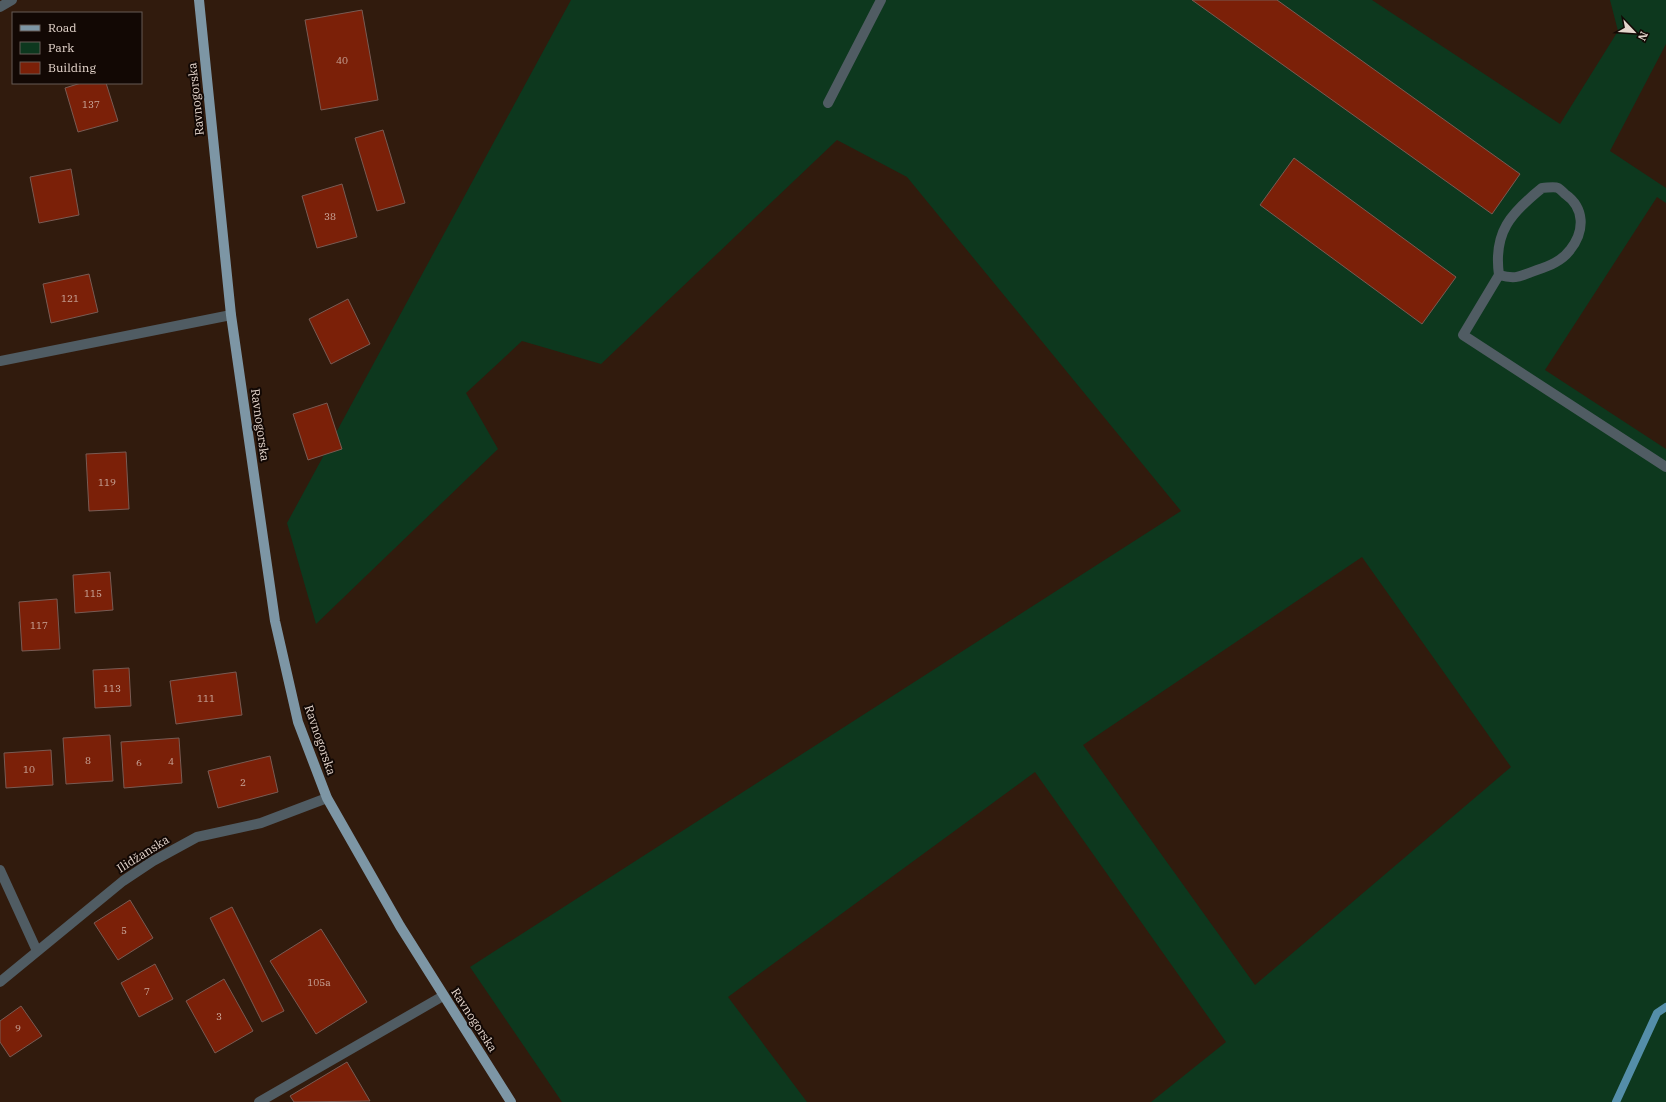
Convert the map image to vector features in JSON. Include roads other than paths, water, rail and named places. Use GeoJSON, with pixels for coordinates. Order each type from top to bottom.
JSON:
{"type":"FeatureCollection","features":[{"type":"Feature","properties":{"kind":"main road","name":"Ravnogorska"},"geometry":{"type":"LineString","coordinates":[[199,0],[231,315],[275,621],[298,722],[326,798],[400,926],[511,1102]]}},
{"type":"Feature","properties":{"kind":"street"},"geometry":{"type":"LineString","coordinates":[[0,7],[12,0]]}},
{"type":"Feature","properties":{"kind":"street"},"geometry":{"type":"LineString","coordinates":[[828,103],[881,0]]}},
{"type":"Feature","properties":{"kind":"street"},"geometry":{"type":"LineString","coordinates":[[1499,275],[1510,278],[1523,276],[1547,268],[1558,262],[1570,251],[1577,238],[1580,227],[1580,212],[1572,199],[1558,188],[1542,188],[1508,221],[1502,234],[1497,258],[1499,275],[1463,335],[1666,467]]}},
{"type":"Feature","properties":{"kind":"street"},"geometry":{"type":"LineString","coordinates":[[0,361],[231,315]]}},
{"type":"Feature","properties":{"kind":"street","name":"Ilidžanska"},"geometry":{"type":"LineString","coordinates":[[0,982],[123,881],[153,861],[197,837],[260,823],[326,798]]}},
{"type":"Feature","properties":{"kind":"street"},"geometry":{"type":"LineString","coordinates":[[0,870],[37,951]]}},
{"type":"Feature","properties":{"kind":"street"},"geometry":{"type":"LineString","coordinates":[[259,1102],[443,996]]}},
{"type":"Feature","properties":{"kind":"waterway"},"geometry":{"type":"LineString","coordinates":[[1616,1102],[1657,1013],[1666,1007]]}}]}
